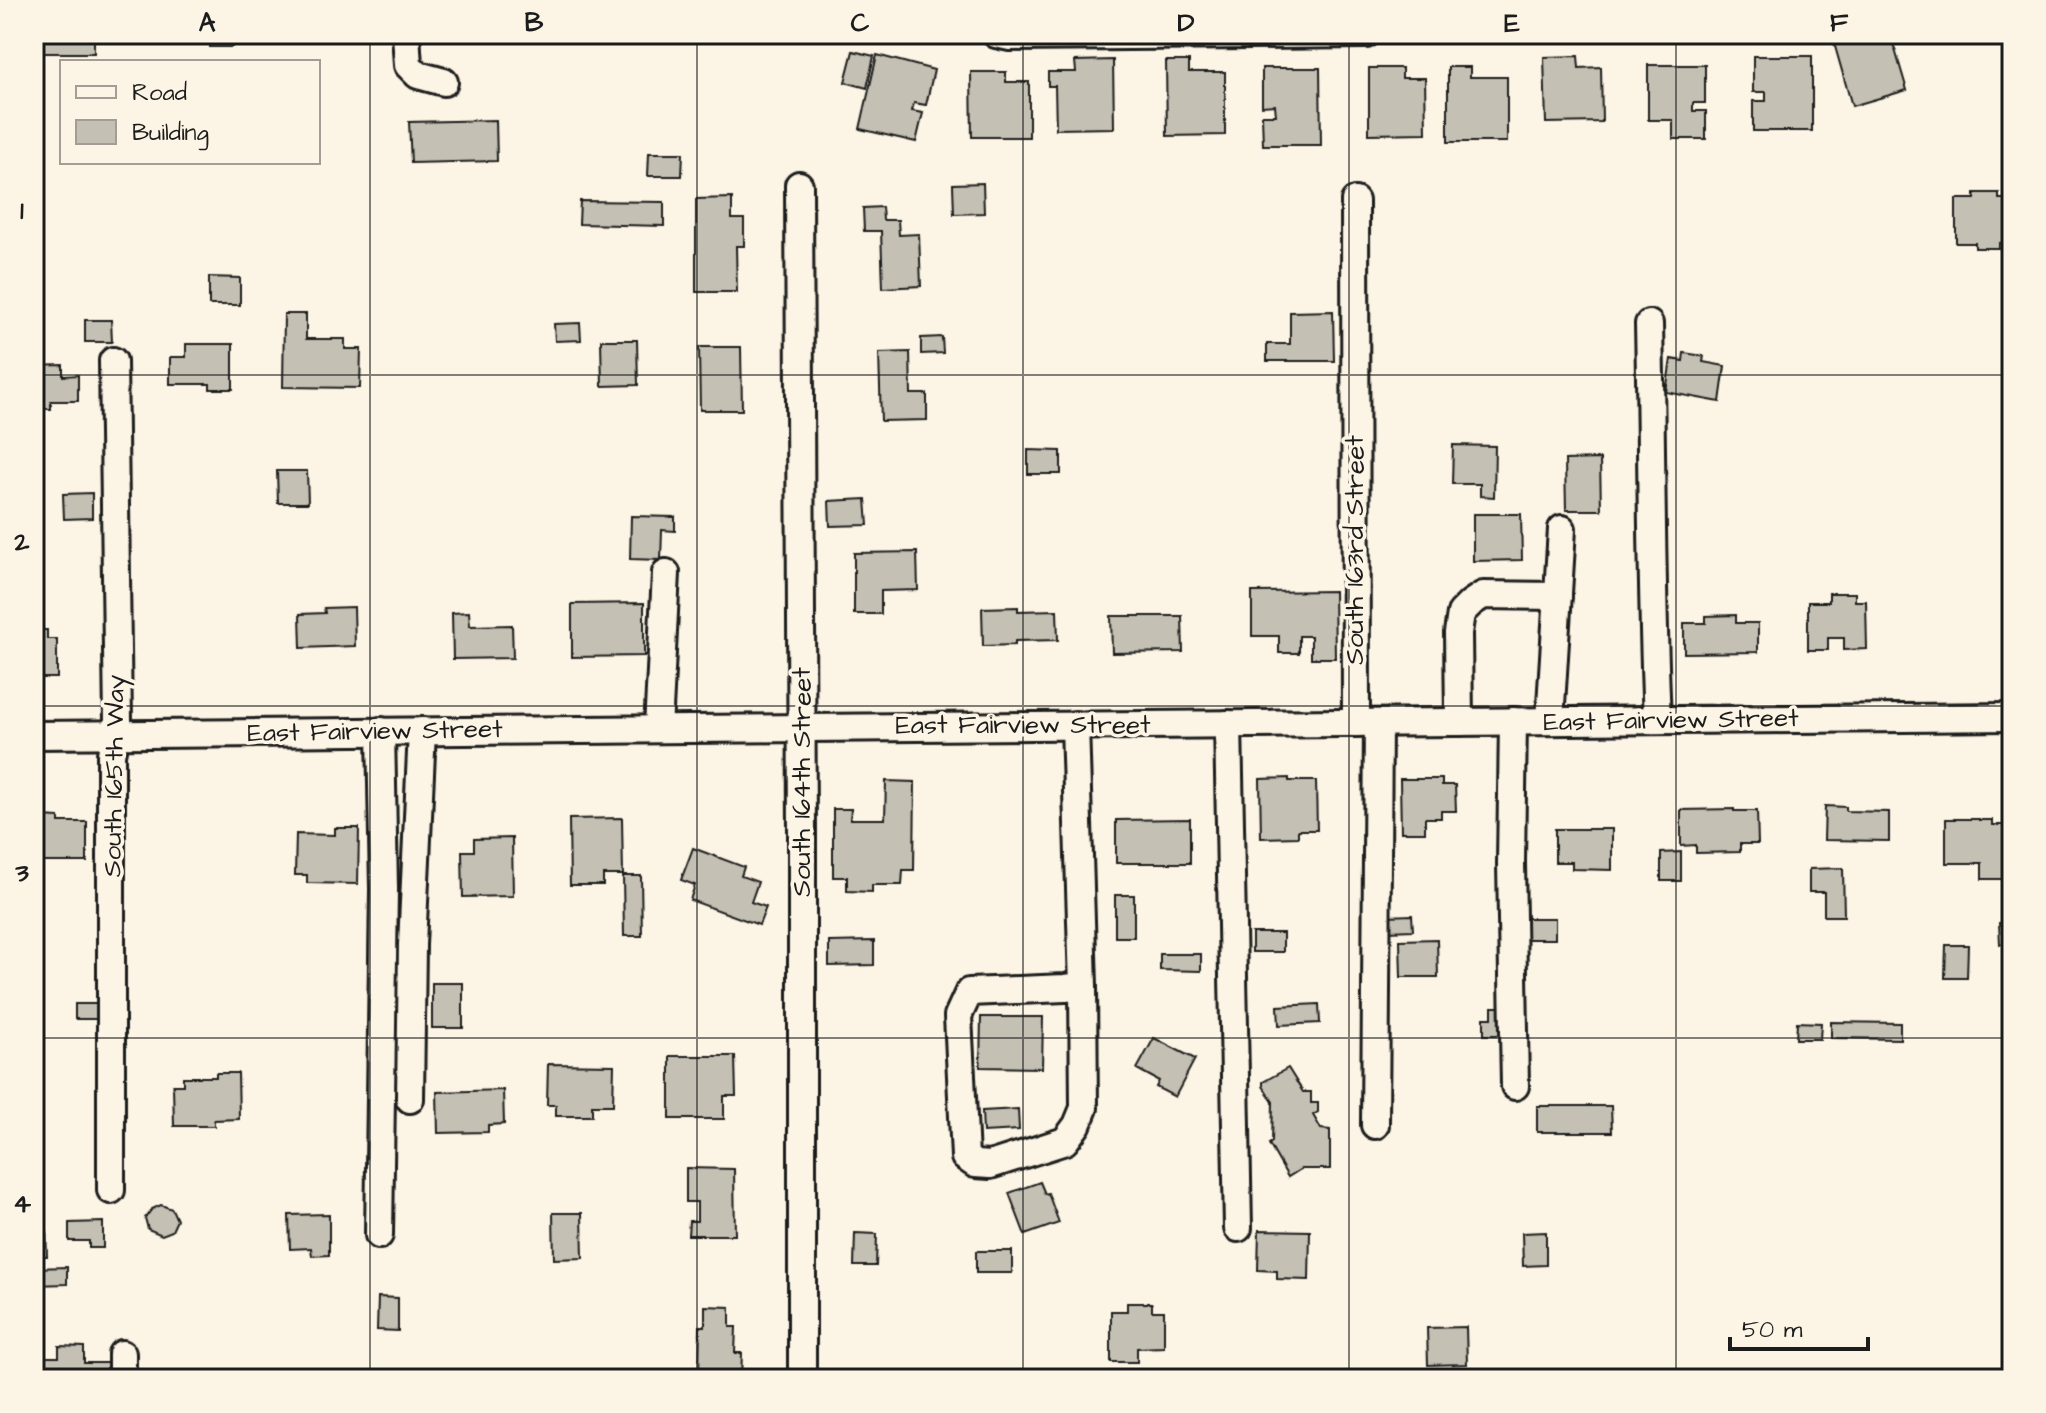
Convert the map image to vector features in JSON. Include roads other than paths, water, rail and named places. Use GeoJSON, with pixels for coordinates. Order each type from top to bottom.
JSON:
{"type":"FeatureCollection","features":[{"type":"Feature","properties":{"kind":"street"},"geometry":{"type":"LineString","coordinates":[[406,34],[408,65],[418,75],[444,82]]}},
{"type":"Feature","properties":{"kind":"street"},"geometry":{"type":"LineString","coordinates":[[996,34],[1010,37],[1366,34]]}},
{"type":"Feature","properties":{"kind":"street","name":"South 164th Street"},"geometry":{"type":"LineString","coordinates":[[799,185],[802,1379]]}},
{"type":"Feature","properties":{"kind":"street","name":"South 163rd Street"},"geometry":{"type":"LineString","coordinates":[[1355,201],[1355,377],[1367,723],[1375,1125]]}},
{"type":"Feature","properties":{"kind":"street"},"geometry":{"type":"LineString","coordinates":[[1649,324],[1652,611],[1657,720]]}},
{"type":"Feature","properties":{"kind":"street","name":"South 165th Way"},"geometry":{"type":"LineString","coordinates":[[111,1190],[111,754],[118,721],[113,361]]}},
{"type":"Feature","properties":{"kind":"street"},"geometry":{"type":"LineString","coordinates":[[1550,721],[1562,529]]}},
{"type":"Feature","properties":{"kind":"street"},"geometry":{"type":"LineString","coordinates":[[658,729],[666,573]]}},
{"type":"Feature","properties":{"kind":"street"},"geometry":{"type":"LineString","coordinates":[[1459,722],[1458,633],[1461,613],[1483,595],[1558,596]]}},
{"type":"Feature","properties":{"kind":"street","name":"East Fairview Street"},"geometry":{"type":"LineString","coordinates":[[34,735],[2012,717]]}},
{"type":"Feature","properties":{"kind":"street"},"geometry":{"type":"LineString","coordinates":[[1513,721],[1511,863],[1515,1086]]}},
{"type":"Feature","properties":{"kind":"street"},"geometry":{"type":"LineString","coordinates":[[1228,724],[1238,1228]]}},
{"type":"Feature","properties":{"kind":"street"},"geometry":{"type":"LineString","coordinates":[[1075,725],[1083,986],[1084,1108],[1077,1125],[1065,1141],[990,1165],[975,1164],[965,1157],[958,1016],[965,998],[969,992],[1083,986]]}},
{"type":"Feature","properties":{"kind":"street"},"geometry":{"type":"LineString","coordinates":[[379,1235],[384,889],[381,731]]}},
{"type":"Feature","properties":{"kind":"street"},"geometry":{"type":"LineString","coordinates":[[410,1099],[413,929],[422,731]]}}]}
